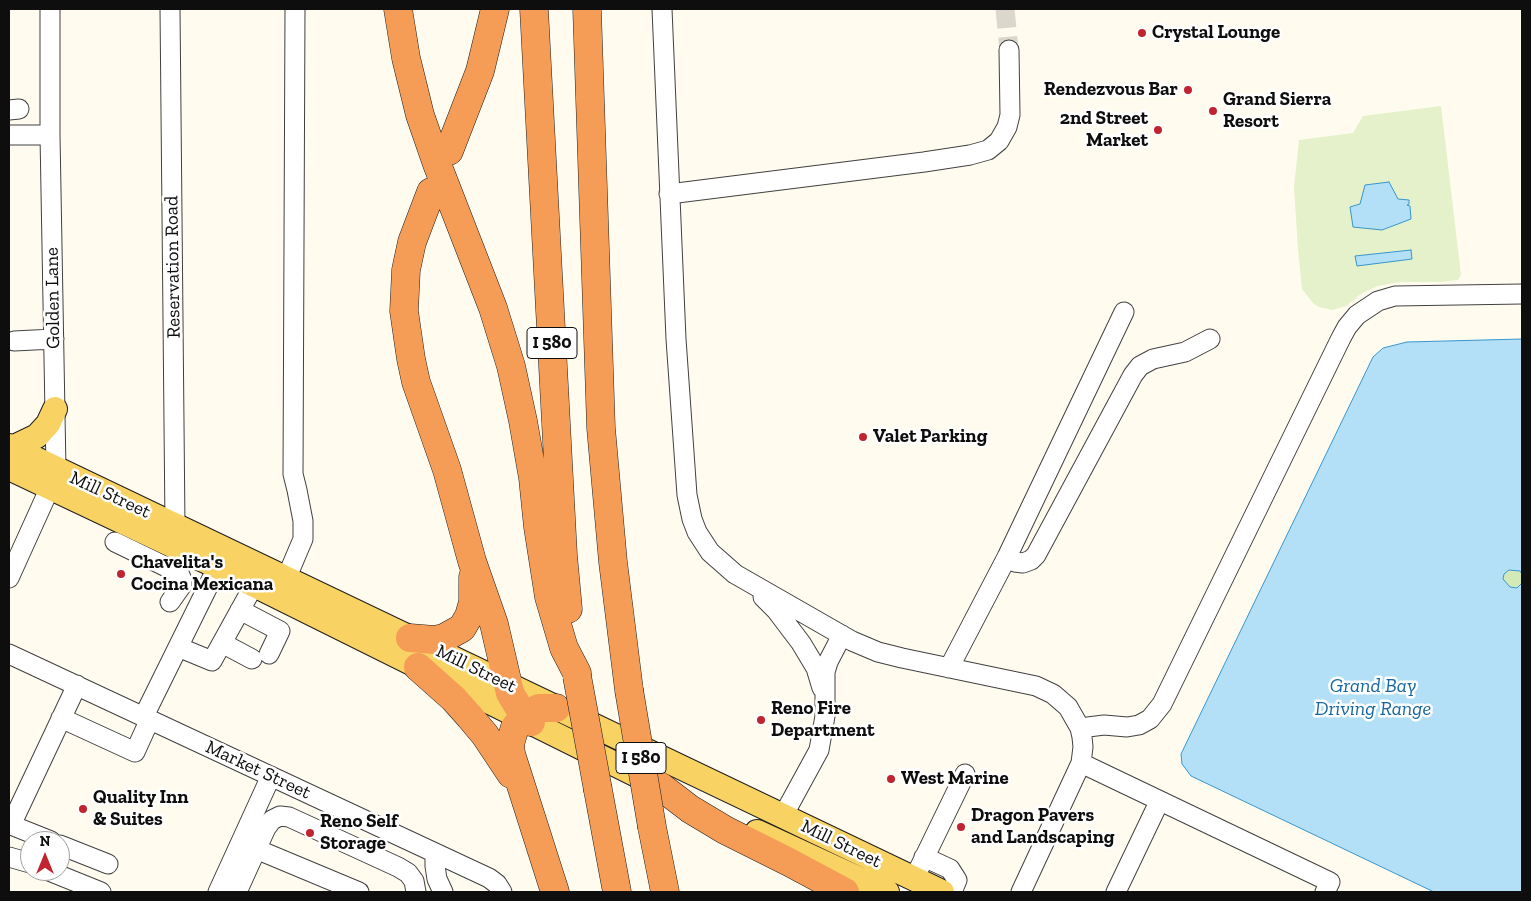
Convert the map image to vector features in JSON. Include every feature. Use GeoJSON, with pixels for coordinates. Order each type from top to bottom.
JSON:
{"type":"FeatureCollection","features":[{"type":"Feature","properties":{"kind":"highway"},"geometry":{"type":"LineString","coordinates":[[398,9],[406,58],[420,115],[493,308],[511,366],[533,478],[538,527],[549,597],[564,648],[577,675]]}},
{"type":"Feature","properties":{"kind":"highway"},"geometry":{"type":"LineString","coordinates":[[449,151],[480,71],[495,9]]}},
{"type":"Feature","properties":{"kind":"highway","name":"I 580"},"geometry":{"type":"LineString","coordinates":[[534,9],[563,556],[577,675],[617,892]]}},
{"type":"Feature","properties":{"kind":"highway","name":"I 580"},"geometry":{"type":"LineString","coordinates":[[587,9],[602,444],[613,562],[629,690],[665,892]]}},
{"type":"Feature","properties":{"kind":"highway"},"geometry":{"type":"LineString","coordinates":[[431,192],[412,242],[406,270],[404,297],[406,335],[416,382],[447,470],[472,561],[494,624],[507,684],[514,701],[526,718]]}},
{"type":"Feature","properties":{"kind":"highway"},"geometry":{"type":"LineString","coordinates":[[410,638],[435,640],[444,638],[456,633],[466,623],[473,602],[472,561]]}},
{"type":"Feature","properties":{"kind":"highway"},"geometry":{"type":"LineString","coordinates":[[418,667],[454,699],[485,735],[515,781],[533,818]]}},
{"type":"Feature","properties":{"kind":"highway"},"geometry":{"type":"LineString","coordinates":[[556,708],[540,708],[526,718],[513,732],[510,740],[510,749],[556,892]]}},
{"type":"Feature","properties":{"kind":"highway"},"geometry":{"type":"LineString","coordinates":[[660,786],[690,809],[719,827],[845,892]]}},
{"type":"Feature","properties":{"kind":"main road"},"geometry":{"type":"LineString","coordinates":[[10,454],[37,436],[48,424],[55,409]]}},
{"type":"Feature","properties":{"kind":"main road","name":"Mill Street"},"geometry":{"type":"LineString","coordinates":[[10,454],[53,478],[222,558],[286,578],[942,892]]}},
{"type":"Feature","properties":{"kind":"main road","name":"Mill Street"},"geometry":{"type":"LineString","coordinates":[[53,478],[175,526],[222,558],[254,585],[660,786],[887,892]]}},
{"type":"Feature","properties":{"kind":"street","name":"Golden Lane"},"geometry":{"type":"LineString","coordinates":[[9,578],[53,478],[55,409],[50,135],[50,9]]}},
{"type":"Feature","properties":{"kind":"street","name":"Reservation Road"},"geometry":{"type":"LineString","coordinates":[[170,9],[175,526]]}},
{"type":"Feature","properties":{"kind":"street"},"geometry":{"type":"LineString","coordinates":[[286,578],[303,539],[303,522],[298,490],[292,474],[295,9]]}},
{"type":"Feature","properties":{"kind":"street"},"geometry":{"type":"LineString","coordinates":[[662,9],[675,331],[687,495],[692,519],[704,544],[718,561],[749,585],[776,610],[802,643],[818,674],[825,705]]}},
{"type":"Feature","properties":{"kind":"street"},"geometry":{"type":"LineString","coordinates":[[669,194],[924,162],[970,155],[988,150],[999,141],[1007,127],[1010,115],[1009,50]]}},
{"type":"Feature","properties":{"kind":"street"},"geometry":{"type":"LineString","coordinates":[[9,135],[50,135]]}},
{"type":"Feature","properties":{"kind":"street"},"geometry":{"type":"LineString","coordinates":[[1080,728],[1104,725],[1133,727],[1150,719],[1159,709],[1347,327],[1357,315],[1378,301],[1395,296],[1522,294]]}},
{"type":"Feature","properties":{"kind":"street"},"geometry":{"type":"LineString","coordinates":[[949,668],[1007,557],[1124,312]]}},
{"type":"Feature","properties":{"kind":"street"},"geometry":{"type":"LineString","coordinates":[[14,341],[54,339]]}},
{"type":"Feature","properties":{"kind":"street"},"geometry":{"type":"LineString","coordinates":[[1007,557],[1015,562],[1023,563],[1036,555],[1136,370],[1153,359],[1185,352],[1210,339]]}},
{"type":"Feature","properties":{"kind":"street"},"geometry":{"type":"LineString","coordinates":[[115,542],[180,572],[182,584],[170,602]]}},
{"type":"Feature","properties":{"kind":"street"},"geometry":{"type":"LineString","coordinates":[[61,718],[135,752],[147,718],[178,647],[222,558]]}},
{"type":"Feature","properties":{"kind":"street"},"geometry":{"type":"LineString","coordinates":[[735,574],[842,635],[878,652],[1045,689],[1068,707],[1080,728],[1083,747],[1081,763],[1021,892]]}},
{"type":"Feature","properties":{"kind":"street"},"geometry":{"type":"LineString","coordinates":[[178,647],[212,661],[254,585]]}},
{"type":"Feature","properties":{"kind":"street"},"geometry":{"type":"LineString","coordinates":[[222,644],[261,656],[280,631],[240,610]]}},
{"type":"Feature","properties":{"kind":"street"},"geometry":{"type":"LineString","coordinates":[[783,816],[819,750],[824,727],[825,672],[842,635]]}},
{"type":"Feature","properties":{"kind":"street","name":"Market Street"},"geometry":{"type":"LineString","coordinates":[[9,654],[489,878],[497,884],[502,892]]}},
{"type":"Feature","properties":{"kind":"street"},"geometry":{"type":"LineString","coordinates":[[27,831],[10,824],[77,685]]}},
{"type":"Feature","properties":{"kind":"street"},"geometry":{"type":"LineString","coordinates":[[1081,763],[1159,802],[1330,882],[1325,892]]}},
{"type":"Feature","properties":{"kind":"street"},"geometry":{"type":"LineString","coordinates":[[914,879],[965,774]]}},
{"type":"Feature","properties":{"kind":"street"},"geometry":{"type":"LineString","coordinates":[[218,892],[271,776]]}},
{"type":"Feature","properties":{"kind":"street"},"geometry":{"type":"LineString","coordinates":[[1116,892],[1159,802]]}},
{"type":"Feature","properties":{"kind":"street"},"geometry":{"type":"LineString","coordinates":[[241,891],[256,849],[266,828],[272,820],[280,816],[289,817],[408,873],[414,881],[416,892]]}},
{"type":"Feature","properties":{"kind":"street"},"geometry":{"type":"LineString","coordinates":[[345,844],[356,816]]}},
{"type":"Feature","properties":{"kind":"street"},"geometry":{"type":"LineString","coordinates":[[70,849],[108,864]]}},
{"type":"Feature","properties":{"kind":"street"},"geometry":{"type":"LineString","coordinates":[[256,849],[359,892]]}},
{"type":"Feature","properties":{"kind":"street"},"geometry":{"type":"LineString","coordinates":[[435,853],[437,879],[444,892]]}},
{"type":"Feature","properties":{"kind":"street"},"geometry":{"type":"LineString","coordinates":[[924,857],[950,869],[957,880],[952,892]]}},
{"type":"Feature","properties":{"kind":"street"},"geometry":{"type":"LineString","coordinates":[[70,880],[100,892]]}},
{"type":"Feature","properties":{"kind":"green space"},"geometry":{"type":"Polygon","coordinates":[[[1441,106],[1461,275],[1458,280],[1400,282],[1378,286],[1362,293],[1346,306],[1332,310],[1319,307],[1313,303],[1302,289],[1294,187],[1299,140],[1353,133],[1363,116],[1441,106]]]}},
{"type":"Feature","properties":{"kind":"green space"},"geometry":{"type":"Polygon","coordinates":[[[1509,570],[1520,571],[1522,574],[1522,583],[1517,588],[1510,587],[1503,580],[1504,574],[1509,570]]]}},
{"type":"Feature","properties":{"kind":"water"},"geometry":{"type":"Polygon","coordinates":[[[1389,182],[1398,199],[1409,200],[1407,205],[1410,206],[1411,219],[1382,230],[1353,227],[1350,207],[1360,204],[1365,185],[1389,182]]]}},
{"type":"Feature","properties":{"kind":"water"},"geometry":{"type":"Polygon","coordinates":[[[1411,250],[1412,259],[1357,266],[1355,256],[1411,250]]]}},
{"type":"Feature","properties":{"kind":"water","name":"Grand Bay Driving Range"},"geometry":{"type":"Polygon","coordinates":[[[1522,339],[1522,574],[1520,571],[1509,570],[1504,574],[1503,579],[1510,587],[1517,588],[1522,583],[1522,892],[1434,892],[1191,776],[1182,764],[1181,754],[1373,357],[1383,348],[1407,342],[1522,339]]]}},
{"type":"Feature","properties":{"kind":"tunnel"},"geometry":{"type":"LineString","coordinates":[[1005,9],[1009,50]]}},
{"type":"Feature","properties":{"kind":"place","name":"Crystal Lounge"},"geometry":{"type":"Point","coordinates":[1142,33]}},
{"type":"Feature","properties":{"kind":"place","name":"Rendezvous Bar"},"geometry":{"type":"Point","coordinates":[1188,90]}},
{"type":"Feature","properties":{"kind":"place","name":"Grand Sierra Resort"},"geometry":{"type":"Point","coordinates":[1213,111]}},
{"type":"Feature","properties":{"kind":"place","name":"2nd Street Market"},"geometry":{"type":"Point","coordinates":[1158,130]}},
{"type":"Feature","properties":{"kind":"place","name":"Valet Parking"},"geometry":{"type":"Point","coordinates":[863,437]}},
{"type":"Feature","properties":{"kind":"place","name":"Chavelita's Cocina Mexicana"},"geometry":{"type":"Point","coordinates":[121,574]}},
{"type":"Feature","properties":{"kind":"place","name":"Reno Fire Department"},"geometry":{"type":"Point","coordinates":[761,720]}},
{"type":"Feature","properties":{"kind":"place","name":"West Marine"},"geometry":{"type":"Point","coordinates":[891,779]}},
{"type":"Feature","properties":{"kind":"place","name":"Quality Inn & Suites"},"geometry":{"type":"Point","coordinates":[83,809]}},
{"type":"Feature","properties":{"kind":"place","name":"Dragon Pavers and Landscaping"},"geometry":{"type":"Point","coordinates":[961,827]}},
{"type":"Feature","properties":{"kind":"place","name":"Reno Self Storage"},"geometry":{"type":"Point","coordinates":[310,833]}}]}
